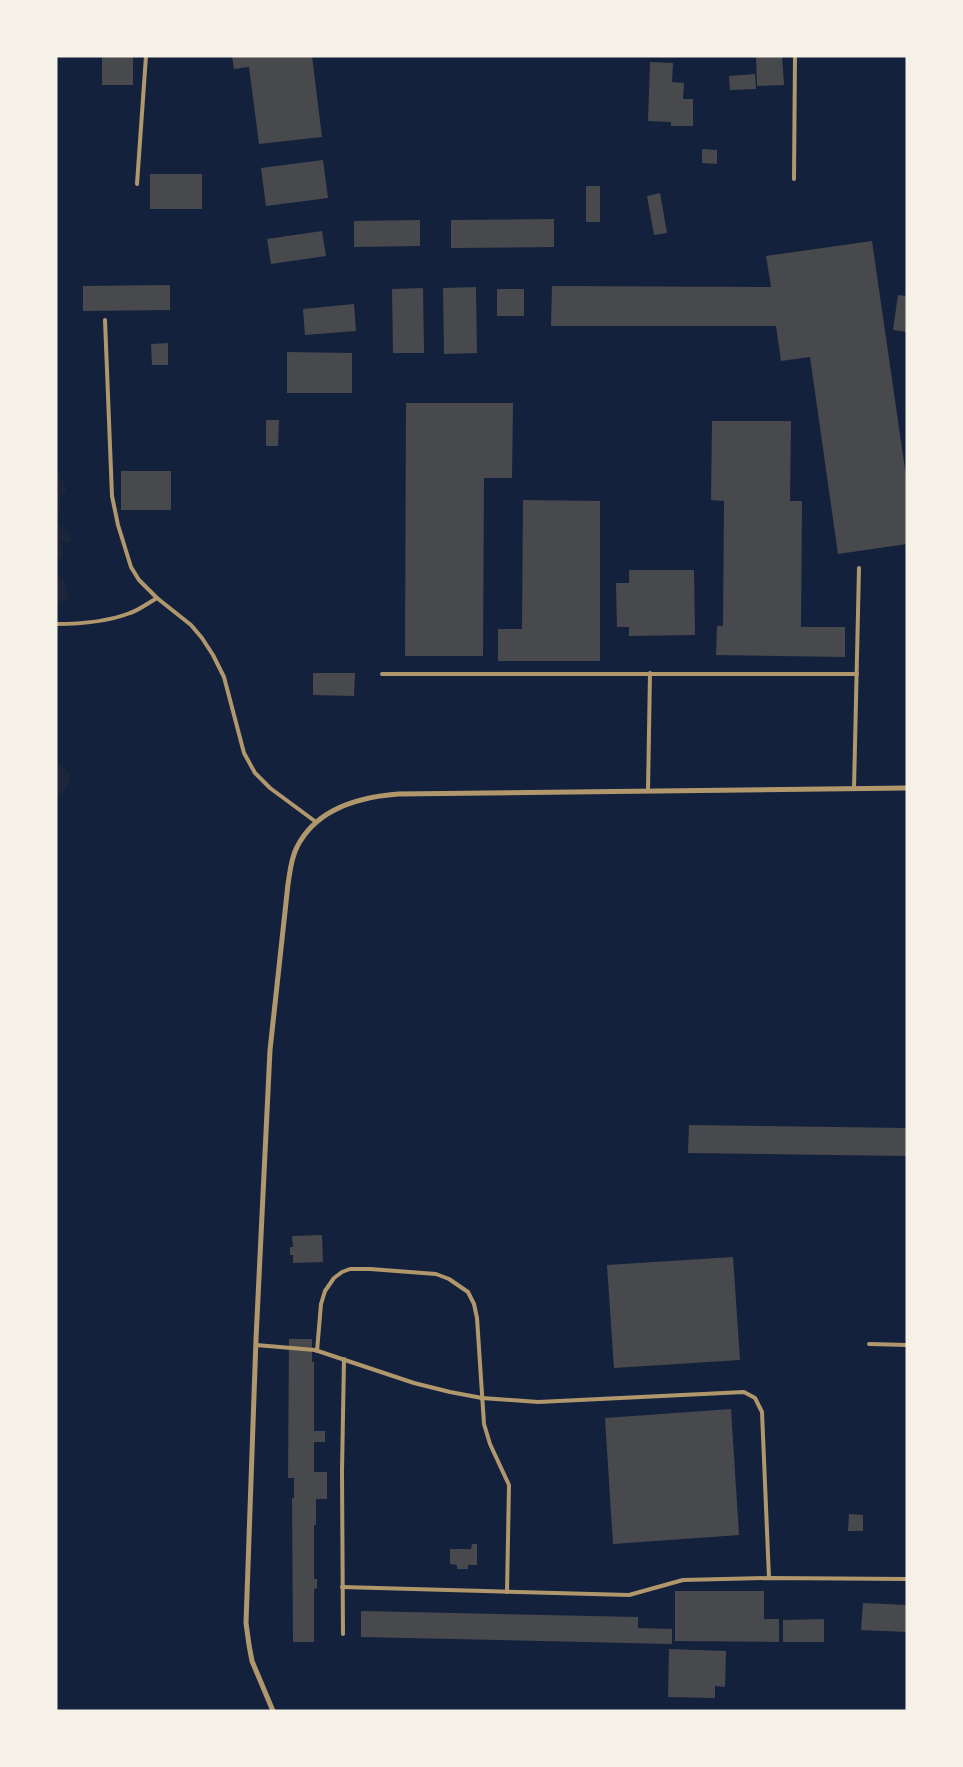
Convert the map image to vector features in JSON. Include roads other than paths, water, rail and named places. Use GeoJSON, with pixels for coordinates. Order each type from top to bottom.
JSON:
{"type":"FeatureCollection","features":[{"type":"Feature","properties":{"kind":"street"},"geometry":{"type":"LineString","coordinates":[[273,1711],[252,1661],[246,1623],[256,1345],[270,1050],[275,994],[292,861],[297,847],[316,822],[335,809],[354,801],[376,796],[398,794],[907,788]]}},
{"type":"Feature","properties":{"kind":"lane"},"geometry":{"type":"LineString","coordinates":[[136,184],[146,56]]}},
{"type":"Feature","properties":{"kind":"lane"},"geometry":{"type":"LineString","coordinates":[[794,179],[795,56]]}},
{"type":"Feature","properties":{"kind":"lane"},"geometry":{"type":"LineString","coordinates":[[105,320],[111,482],[115,516],[131,567],[139,580],[157,598],[191,625],[213,655],[224,677],[244,753],[255,773],[270,788],[316,822]]}},
{"type":"Feature","properties":{"kind":"lane"},"geometry":{"type":"LineString","coordinates":[[854,789],[859,568]]}},
{"type":"Feature","properties":{"kind":"lane"},"geometry":{"type":"LineString","coordinates":[[56,624],[110,620],[132,613],[157,598]]}},
{"type":"Feature","properties":{"kind":"lane"},"geometry":{"type":"LineString","coordinates":[[648,791],[650,673]]}},
{"type":"Feature","properties":{"kind":"lane"},"geometry":{"type":"LineString","coordinates":[[382,674],[857,674]]}},
{"type":"Feature","properties":{"kind":"lane"},"geometry":{"type":"LineString","coordinates":[[318,1351],[321,1304],[325,1290],[334,1278],[342,1272],[350,1269],[370,1269],[436,1274],[459,1285],[468,1292],[474,1304],[477,1318],[484,1424],[490,1444],[509,1485],[507,1592]]}},
{"type":"Feature","properties":{"kind":"lane"},"geometry":{"type":"LineString","coordinates":[[869,1344],[907,1345]]}},
{"type":"Feature","properties":{"kind":"lane"},"geometry":{"type":"LineString","coordinates":[[256,1345],[318,1351],[414,1383],[482,1398],[538,1402],[744,1392],[756,1398],[762,1412],[769,1578]]}},
{"type":"Feature","properties":{"kind":"lane"},"geometry":{"type":"LineString","coordinates":[[342,1634],[344,1359]]}},
{"type":"Feature","properties":{"kind":"lane"},"geometry":{"type":"LineString","coordinates":[[342,1587],[629,1595],[683,1580],[769,1578],[907,1579]]}}]}
